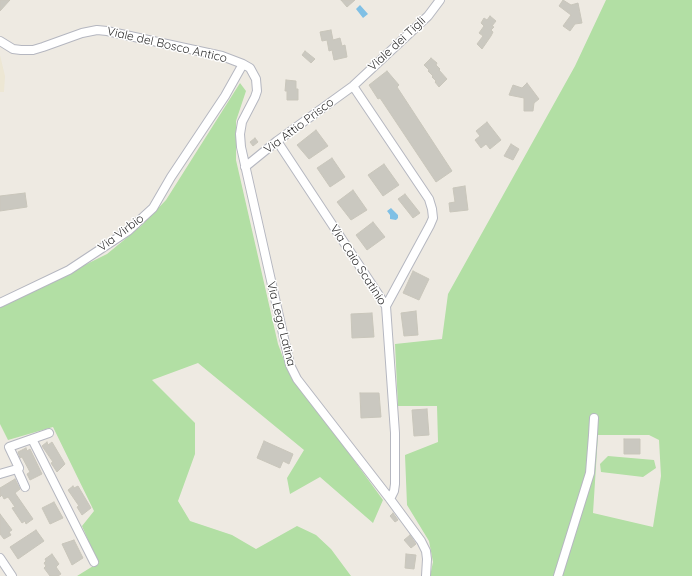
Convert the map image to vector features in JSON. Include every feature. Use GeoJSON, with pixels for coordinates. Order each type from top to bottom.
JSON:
{"type":"FeatureCollection","features":[{"type":"Feature","properties":{"kind":"street","name":"Viale dei Tigli"},"geometry":{"type":"LineString","coordinates":[[353,86],[428,16],[440,0]]}},
{"type":"Feature","properties":{"kind":"street","name":"Viale del Bosco Antico"},"geometry":{"type":"LineString","coordinates":[[0,40],[13,49],[33,50],[43,48],[82,33],[97,30],[222,56],[244,64]]}},
{"type":"Feature","properties":{"kind":"street","name":"Via Lega Latina"},"geometry":{"type":"LineString","coordinates":[[244,64],[252,72],[257,85],[256,95],[244,117],[240,131],[241,147],[291,368],[297,379],[390,499],[424,548],[428,562],[426,576]]}},
{"type":"Feature","properties":{"kind":"street","name":"Via Virbio"},"geometry":{"type":"LineString","coordinates":[[0,303],[69,270],[128,231],[153,208],[171,177],[225,96],[244,64]]}},
{"type":"Feature","properties":{"kind":"street","name":"Via Attio Prisco"},"geometry":{"type":"LineString","coordinates":[[246,167],[277,141],[353,86]]}},
{"type":"Feature","properties":{"kind":"street"},"geometry":{"type":"LineString","coordinates":[[353,86],[429,199],[432,209],[433,218],[430,225],[386,306]]}},
{"type":"Feature","properties":{"kind":"street","name":"Via Caio Scatinio"},"geometry":{"type":"LineString","coordinates":[[277,141],[386,306],[395,433],[394,488],[390,499]]}},
{"type":"Feature","properties":{"kind":"street"},"geometry":{"type":"LineString","coordinates":[[558,576],[590,473],[594,418]]}},
{"type":"Feature","properties":{"kind":"street"},"geometry":{"type":"LineString","coordinates":[[25,487],[17,469],[19,468],[9,447],[49,433]]}},
{"type":"Feature","properties":{"kind":"street"},"geometry":{"type":"LineString","coordinates":[[32,439],[94,562]]}},
{"type":"Feature","properties":{"kind":"street"},"geometry":{"type":"LineString","coordinates":[[0,474],[17,469]]}},
{"type":"Feature","properties":{"kind":"street"},"geometry":{"type":"LineString","coordinates":[[0,558],[12,576]]}},
{"type":"Feature","properties":{"kind":"shaded area"},"geometry":{"type":"Polygon","coordinates":[[[0,55],[5,76],[4,92],[0,92],[0,55]]]}},
{"type":"Feature","properties":{"kind":"green space"},"geometry":{"type":"Polygon","coordinates":[[[606,0],[692,0],[692,576],[430,576],[433,562],[429,541],[407,505],[405,455],[438,442],[437,406],[398,406],[395,344],[442,339],[448,294],[575,66],[606,0]],[[598,435],[593,513],[653,527],[661,476],[659,440],[649,435],[598,435]]]}},
{"type":"Feature","properties":{"kind":"green space"},"geometry":{"type":"Polygon","coordinates":[[[240,83],[246,91],[236,121],[236,160],[278,344],[287,368],[383,500],[373,523],[320,477],[290,494],[287,478],[304,450],[198,363],[152,380],[195,423],[195,454],[178,501],[190,521],[232,535],[256,549],[297,526],[316,535],[331,549],[351,576],[77,576],[98,563],[82,526],[94,511],[53,427],[8,440],[0,424],[0,307],[107,254],[141,226],[166,200],[240,83]]]}},
{"type":"Feature","properties":{"kind":"green space"},"geometry":{"type":"Polygon","coordinates":[[[608,456],[654,460],[656,468],[643,477],[601,472],[600,464],[608,456]]]}},
{"type":"Feature","properties":{"kind":"water"},"geometry":{"type":"Polygon","coordinates":[[[360,5],[368,14],[363,18],[356,9],[360,5]]]}},
{"type":"Feature","properties":{"kind":"water"},"geometry":{"type":"Polygon","coordinates":[[[391,208],[398,215],[396,220],[390,219],[390,215],[387,211],[391,208]]]}},
{"type":"Feature","properties":{"kind":"building"},"geometry":{"type":"Polygon","coordinates":[[[0,0],[10,0],[0,11],[0,0]]]}},
{"type":"Feature","properties":{"kind":"building"},"geometry":{"type":"Polygon","coordinates":[[[341,0],[355,0],[347,7],[341,0]]]}},
{"type":"Feature","properties":{"kind":"building"},"geometry":{"type":"Polygon","coordinates":[[[563,0],[571,5],[578,3],[582,23],[575,24],[570,31],[563,26],[571,15],[559,6],[563,0]]]}},
{"type":"Feature","properties":{"kind":"building"},"geometry":{"type":"Polygon","coordinates":[[[490,16],[496,21],[492,26],[494,27],[491,30],[493,32],[491,36],[482,49],[477,44],[483,36],[479,33],[484,26],[481,23],[484,18],[487,20],[490,16]]]}},
{"type":"Feature","properties":{"kind":"building"},"geometry":{"type":"Polygon","coordinates":[[[331,30],[333,40],[340,38],[342,46],[345,45],[347,57],[334,60],[332,50],[329,51],[327,40],[322,41],[320,32],[331,30]]]}},
{"type":"Feature","properties":{"kind":"building"},"geometry":{"type":"Polygon","coordinates":[[[305,51],[315,59],[311,63],[302,55],[305,51]]]}},
{"type":"Feature","properties":{"kind":"building"},"geometry":{"type":"Polygon","coordinates":[[[431,58],[437,63],[436,65],[440,69],[439,70],[447,79],[439,87],[432,77],[433,76],[428,71],[429,70],[424,65],[431,58]]]}},
{"type":"Feature","properties":{"kind":"building"},"geometry":{"type":"Polygon","coordinates":[[[387,71],[399,85],[397,87],[452,171],[436,182],[380,98],[378,99],[369,85],[387,71]]]}},
{"type":"Feature","properties":{"kind":"building"},"geometry":{"type":"Polygon","coordinates":[[[286,80],[296,81],[298,100],[287,100],[287,91],[285,91],[286,80]]]}},
{"type":"Feature","properties":{"kind":"building"},"geometry":{"type":"Polygon","coordinates":[[[527,83],[539,99],[534,103],[533,111],[524,111],[524,98],[509,95],[513,85],[522,88],[527,83]]]}},
{"type":"Feature","properties":{"kind":"building"},"geometry":{"type":"Polygon","coordinates":[[[487,122],[501,140],[490,149],[486,144],[481,148],[475,140],[480,136],[476,131],[487,122]]]}},
{"type":"Feature","properties":{"kind":"building"},"geometry":{"type":"Polygon","coordinates":[[[316,130],[328,146],[309,159],[297,145],[316,130]]]}},
{"type":"Feature","properties":{"kind":"building"},"geometry":{"type":"Polygon","coordinates":[[[255,138],[258,142],[253,146],[250,142],[255,138]]]}},
{"type":"Feature","properties":{"kind":"building"},"geometry":{"type":"Polygon","coordinates":[[[511,144],[519,149],[513,160],[504,156],[511,144]]]}},
{"type":"Feature","properties":{"kind":"building"},"geometry":{"type":"Polygon","coordinates":[[[332,158],[345,177],[330,187],[317,168],[332,158]]]}},
{"type":"Feature","properties":{"kind":"building"},"geometry":{"type":"Polygon","coordinates":[[[384,164],[399,185],[383,196],[368,175],[384,164]]]}},
{"type":"Feature","properties":{"kind":"building"},"geometry":{"type":"Polygon","coordinates":[[[465,186],[468,210],[450,212],[449,203],[455,202],[453,188],[465,186]]]}},
{"type":"Feature","properties":{"kind":"building"},"geometry":{"type":"Polygon","coordinates":[[[353,190],[367,210],[351,220],[337,202],[353,190]]]}},
{"type":"Feature","properties":{"kind":"building"},"geometry":{"type":"Polygon","coordinates":[[[25,193],[27,207],[0,211],[0,196],[25,193]]]}},
{"type":"Feature","properties":{"kind":"building"},"geometry":{"type":"Polygon","coordinates":[[[405,194],[420,213],[413,218],[398,199],[405,194]]]}},
{"type":"Feature","properties":{"kind":"building"},"geometry":{"type":"Polygon","coordinates":[[[373,222],[385,237],[367,250],[356,235],[373,222]]]}},
{"type":"Feature","properties":{"kind":"building"},"geometry":{"type":"Polygon","coordinates":[[[413,271],[429,279],[419,300],[403,293],[413,271]]]}},
{"type":"Feature","properties":{"kind":"building"},"geometry":{"type":"Polygon","coordinates":[[[416,311],[418,335],[404,336],[401,313],[416,311]]]}},
{"type":"Feature","properties":{"kind":"building"},"geometry":{"type":"Polygon","coordinates":[[[372,313],[374,337],[352,338],[351,314],[372,313]]]}},
{"type":"Feature","properties":{"kind":"building"},"geometry":{"type":"Polygon","coordinates":[[[360,393],[379,393],[381,417],[361,418],[360,393]]]}},
{"type":"Feature","properties":{"kind":"building"},"geometry":{"type":"Polygon","coordinates":[[[427,409],[429,435],[414,436],[412,410],[427,409]]]}},
{"type":"Feature","properties":{"kind":"building"},"geometry":{"type":"Polygon","coordinates":[[[624,439],[640,439],[640,454],[624,454],[624,439]]]}},
{"type":"Feature","properties":{"kind":"building"},"geometry":{"type":"Polygon","coordinates":[[[264,441],[293,454],[289,464],[283,461],[280,468],[257,458],[264,441]]]}},
{"type":"Feature","properties":{"kind":"building"},"geometry":{"type":"Polygon","coordinates":[[[47,442],[48,445],[52,442],[65,464],[57,472],[51,463],[53,462],[42,446],[47,442]]]}},
{"type":"Feature","properties":{"kind":"building"},"geometry":{"type":"Polygon","coordinates":[[[26,448],[27,451],[30,449],[42,474],[30,480],[27,474],[30,472],[22,457],[20,458],[18,452],[26,448]]]}},
{"type":"Feature","properties":{"kind":"building"},"geometry":{"type":"Polygon","coordinates":[[[15,479],[20,489],[15,493],[33,519],[26,524],[25,521],[22,523],[12,508],[15,507],[8,497],[4,499],[2,495],[0,497],[0,488],[15,479]]]}},
{"type":"Feature","properties":{"kind":"building"},"geometry":{"type":"Polygon","coordinates":[[[73,486],[74,488],[78,486],[91,508],[82,515],[77,507],[79,506],[68,490],[73,486]]]}},
{"type":"Feature","properties":{"kind":"building"},"geometry":{"type":"Polygon","coordinates":[[[54,502],[63,518],[50,524],[42,508],[54,502]]]}},
{"type":"Feature","properties":{"kind":"building"},"geometry":{"type":"Polygon","coordinates":[[[393,513],[398,520],[395,522],[390,516],[393,513]]]}},
{"type":"Feature","properties":{"kind":"building"},"geometry":{"type":"Polygon","coordinates":[[[0,514],[12,530],[9,532],[11,535],[4,539],[0,534],[0,514]]]}},
{"type":"Feature","properties":{"kind":"building"},"geometry":{"type":"Polygon","coordinates":[[[36,530],[44,541],[18,559],[10,547],[36,530]]]}},
{"type":"Feature","properties":{"kind":"building"},"geometry":{"type":"Polygon","coordinates":[[[410,535],[416,544],[411,548],[404,540],[410,535]]]}},
{"type":"Feature","properties":{"kind":"building"},"geometry":{"type":"Polygon","coordinates":[[[74,540],[83,558],[72,565],[62,544],[74,540]]]}},
{"type":"Feature","properties":{"kind":"building"},"geometry":{"type":"Polygon","coordinates":[[[52,554],[59,564],[56,567],[61,574],[58,576],[50,576],[44,568],[46,566],[44,563],[46,561],[45,559],[52,554]]]}},
{"type":"Feature","properties":{"kind":"building"},"geometry":{"type":"Polygon","coordinates":[[[406,554],[416,555],[414,569],[405,568],[406,554]]]}}]}
